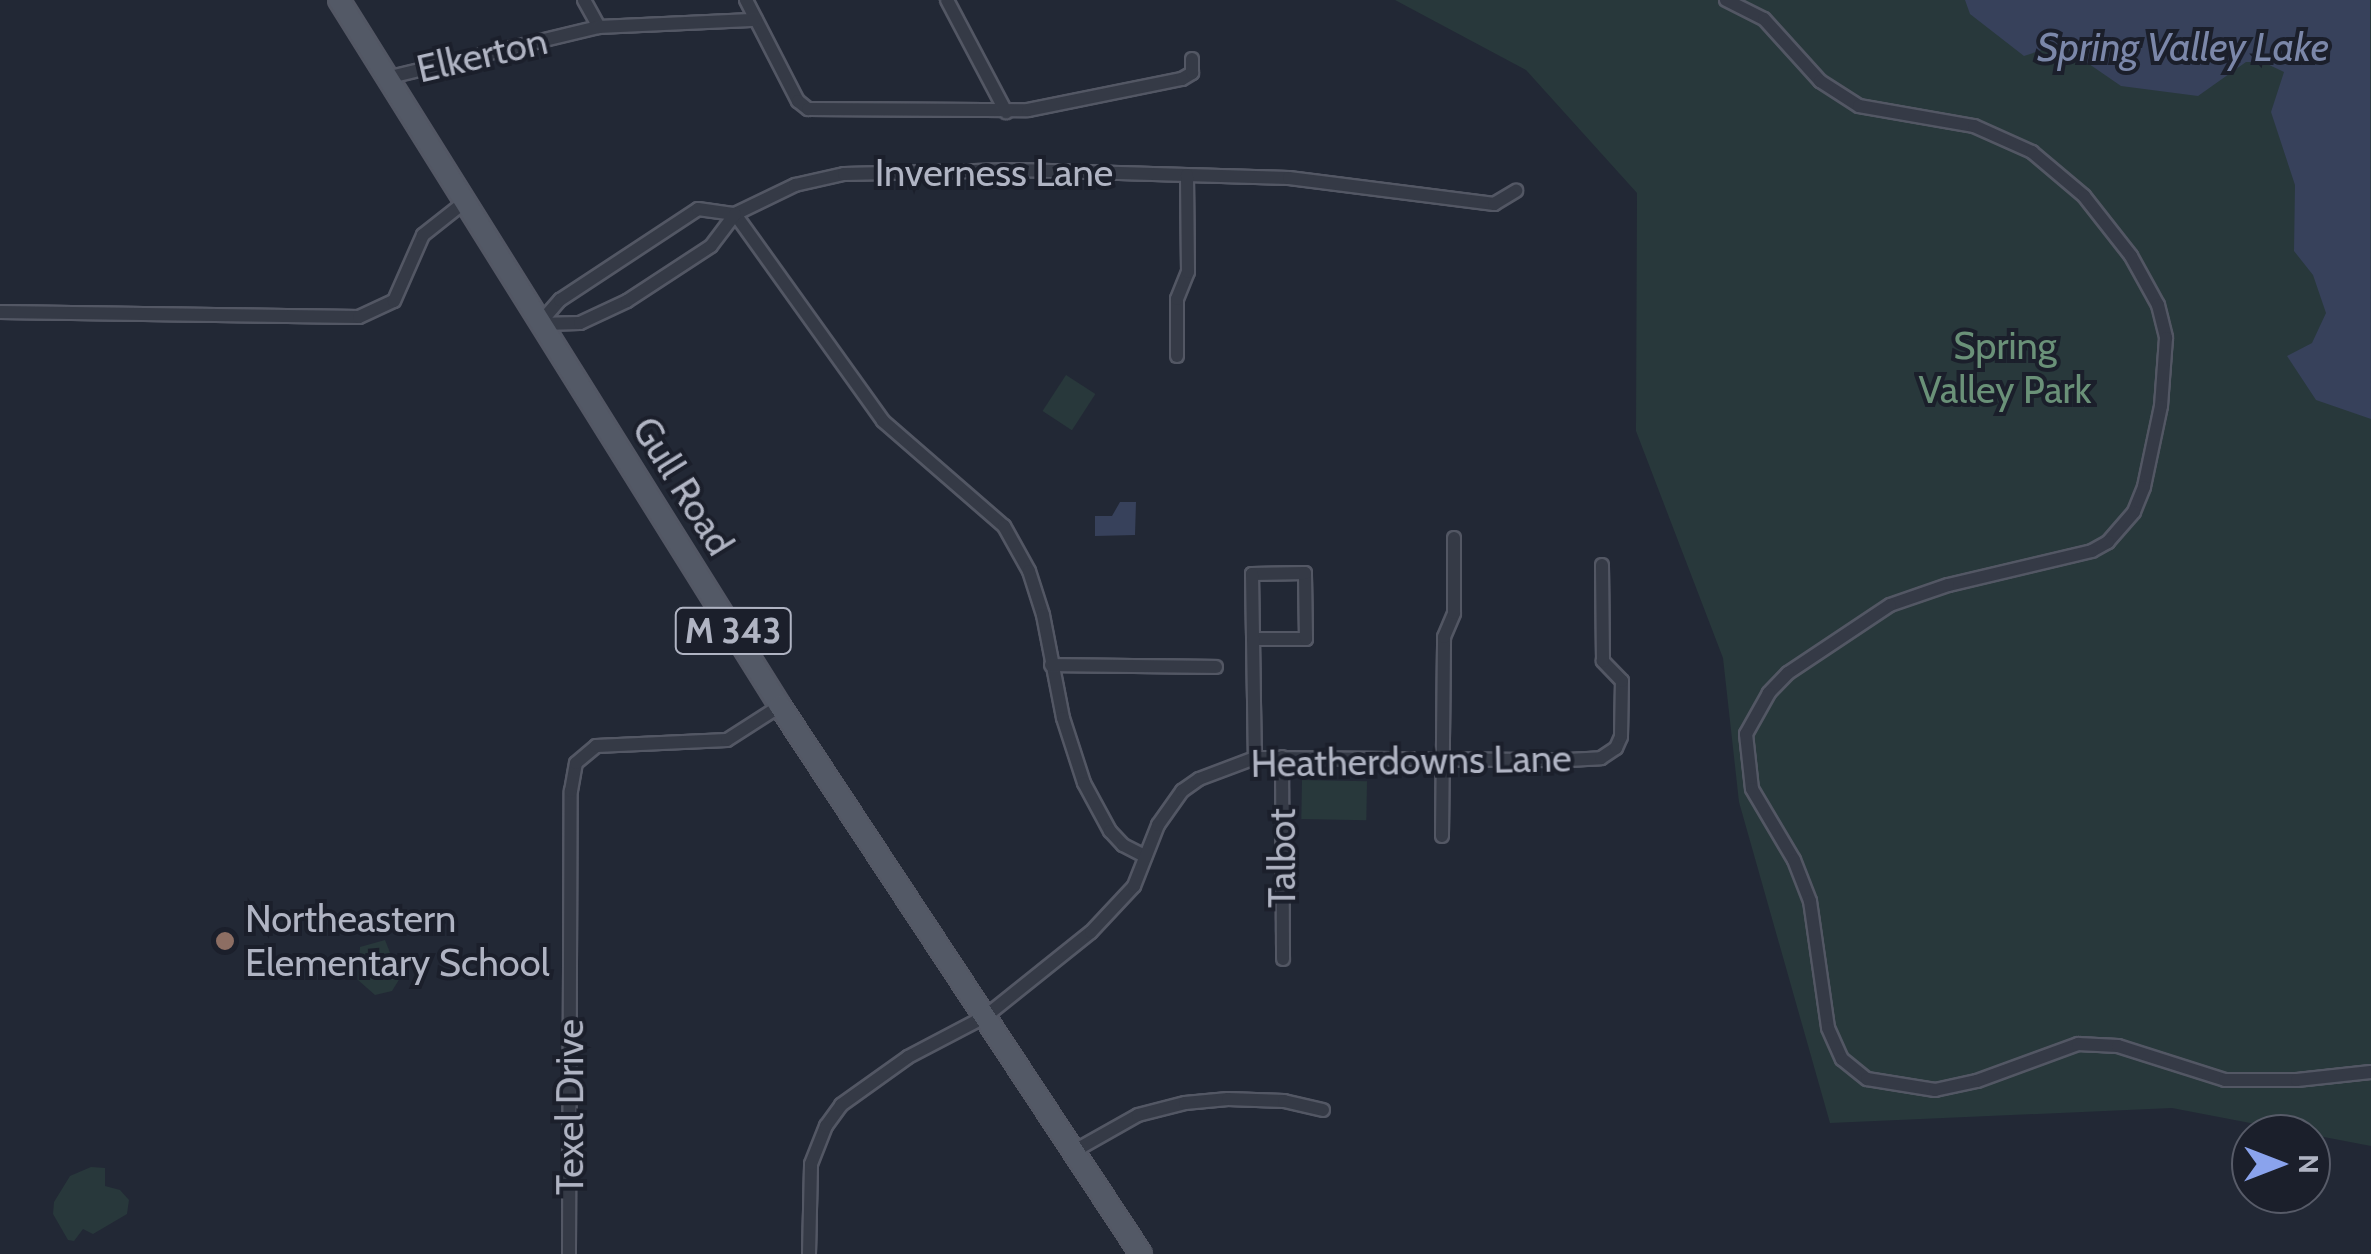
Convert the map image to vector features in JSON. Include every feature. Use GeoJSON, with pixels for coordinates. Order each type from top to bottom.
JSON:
{"type":"FeatureCollection","features":[{"type":"Feature","properties":{"kind":"main road","name":"Gull Road"},"geometry":{"type":"LineString","coordinates":[[339,0],[780,706],[1141,1254]]}},
{"type":"Feature","properties":{"kind":"street"},"geometry":{"type":"LineString","coordinates":[[584,0],[599,26]]}},
{"type":"Feature","properties":{"kind":"street"},"geometry":{"type":"LineString","coordinates":[[947,0],[1006,112]]}},
{"type":"Feature","properties":{"kind":"street"},"geometry":{"type":"LineString","coordinates":[[1726,0],[1764,20],[1820,80],[1859,106],[1974,126],[2032,152],[2084,196],[2131,256],[2158,305],[2166,338],[2161,406],[2144,487],[2134,512],[2108,542],[2092,551],[1948,585],[1890,605],[1788,673],[1769,693],[1746,734],[1752,789],[1794,860],[1810,901],[1828,1028],[1842,1059],[1867,1078],[1935,1090],[1977,1081],[2078,1044],[2118,1046],[2226,1080],[2367,1077]]}},
{"type":"Feature","properties":{"kind":"street"},"geometry":{"type":"LineString","coordinates":[[747,2],[798,101],[808,109],[1006,112],[1182,79],[1192,73],[1192,59]]}},
{"type":"Feature","properties":{"kind":"street","name":"Elkerton"},"geometry":{"type":"LineString","coordinates":[[386,78],[599,26],[756,20]]}},
{"type":"Feature","properties":{"kind":"street","name":"Inverness Lane"},"geometry":{"type":"LineString","coordinates":[[539,324],[560,300],[698,209],[735,214],[764,196],[844,174],[912,170],[1289,178],[1494,204],[1516,191]]}},
{"type":"Feature","properties":{"kind":"street"},"geometry":{"type":"LineString","coordinates":[[1177,356],[1178,299],[1188,272],[1186,174]]}},
{"type":"Feature","properties":{"kind":"street"},"geometry":{"type":"LineString","coordinates":[[0,312],[359,317],[394,301],[424,234],[466,201]]}},
{"type":"Feature","properties":{"kind":"street"},"geometry":{"type":"LineString","coordinates":[[539,324],[580,323],[627,301],[711,246],[735,214],[882,421],[1004,526],[1029,572],[1043,615],[1073,753],[1096,809],[1122,845],[1144,856]]}},
{"type":"Feature","properties":{"kind":"street"},"geometry":{"type":"LineString","coordinates":[[1442,836],[1444,637],[1454,613],[1454,538]]}},
{"type":"Feature","properties":{"kind":"street","name":"Heatherdowns Lane"},"geometry":{"type":"LineString","coordinates":[[809,1254],[811,1164],[826,1126],[842,1105],[908,1058],[986,1016],[1044,973],[1114,909],[1134,886],[1144,856],[1182,791],[1226,766],[1255,758],[1600,758],[1616,748],[1622,716],[1622,682],[1604,661],[1602,565]]}},
{"type":"Feature","properties":{"kind":"street"},"geometry":{"type":"LineString","coordinates":[[1253,639],[1306,639],[1305,573],[1252,574],[1253,639],[1255,758]]}},
{"type":"Feature","properties":{"kind":"street"},"geometry":{"type":"LineString","coordinates":[[1052,665],[1216,667]]}},
{"type":"Feature","properties":{"kind":"street","name":"Texel Drive"},"geometry":{"type":"LineString","coordinates":[[570,1254],[571,790],[576,763],[596,746],[727,740],[780,706]]}},
{"type":"Feature","properties":{"kind":"street","name":"Talbot"},"geometry":{"type":"LineString","coordinates":[[1282,757],[1282,959]]}},
{"type":"Feature","properties":{"kind":"street"},"geometry":{"type":"LineString","coordinates":[[1076,1150],[1138,1115],[1185,1103],[1266,1100],[1323,1110]]}},
{"type":"Feature","properties":{"kind":"green space","name":"Spring Valley Park"},"geometry":{"type":"Polygon","coordinates":[[[1395,0],[2371,0],[2371,1146],[2331,1138],[2331,1114],[2231,1114],[2231,1119],[2172,1108],[1830,1123],[1739,802],[1723,658],[1636,431],[1637,193],[1526,70],[1395,0]]]}},
{"type":"Feature","properties":{"kind":"green space"},"geometry":{"type":"Polygon","coordinates":[[[1066,375],[1095,394],[1072,430],[1043,411],[1066,375]]]}},
{"type":"Feature","properties":{"kind":"green space"},"geometry":{"type":"Polygon","coordinates":[[[1302,780],[1367,781],[1366,820],[1301,819],[1302,780]]]}},
{"type":"Feature","properties":{"kind":"green space"},"geometry":{"type":"Polygon","coordinates":[[[385,940],[400,978],[392,991],[375,995],[358,980],[360,947],[385,940]]]}},
{"type":"Feature","properties":{"kind":"green space"},"geometry":{"type":"Polygon","coordinates":[[[91,1167],[105,1168],[105,1186],[120,1190],[129,1200],[127,1214],[93,1234],[83,1229],[74,1241],[68,1240],[53,1214],[54,1202],[70,1176],[91,1167]]]}},
{"type":"Feature","properties":{"kind":"water","name":"Spring Valley Lake"},"geometry":{"type":"Polygon","coordinates":[[[1965,0],[2370,0],[2371,419],[2316,400],[2287,356],[2312,343],[2326,313],[2313,275],[2294,251],[2295,185],[2271,112],[2284,72],[2263,62],[2246,62],[2198,96],[2121,86],[2060,44],[2024,56],[1970,14],[1965,0]]]}},
{"type":"Feature","properties":{"kind":"water"},"geometry":{"type":"Polygon","coordinates":[[[1120,502],[1136,502],[1135,535],[1095,536],[1095,516],[1112,516],[1120,502]]]}},
{"type":"Feature","properties":{"kind":"place","name":"Northeastern Elementary School"},"geometry":{"type":"Point","coordinates":[225,941]}}]}
